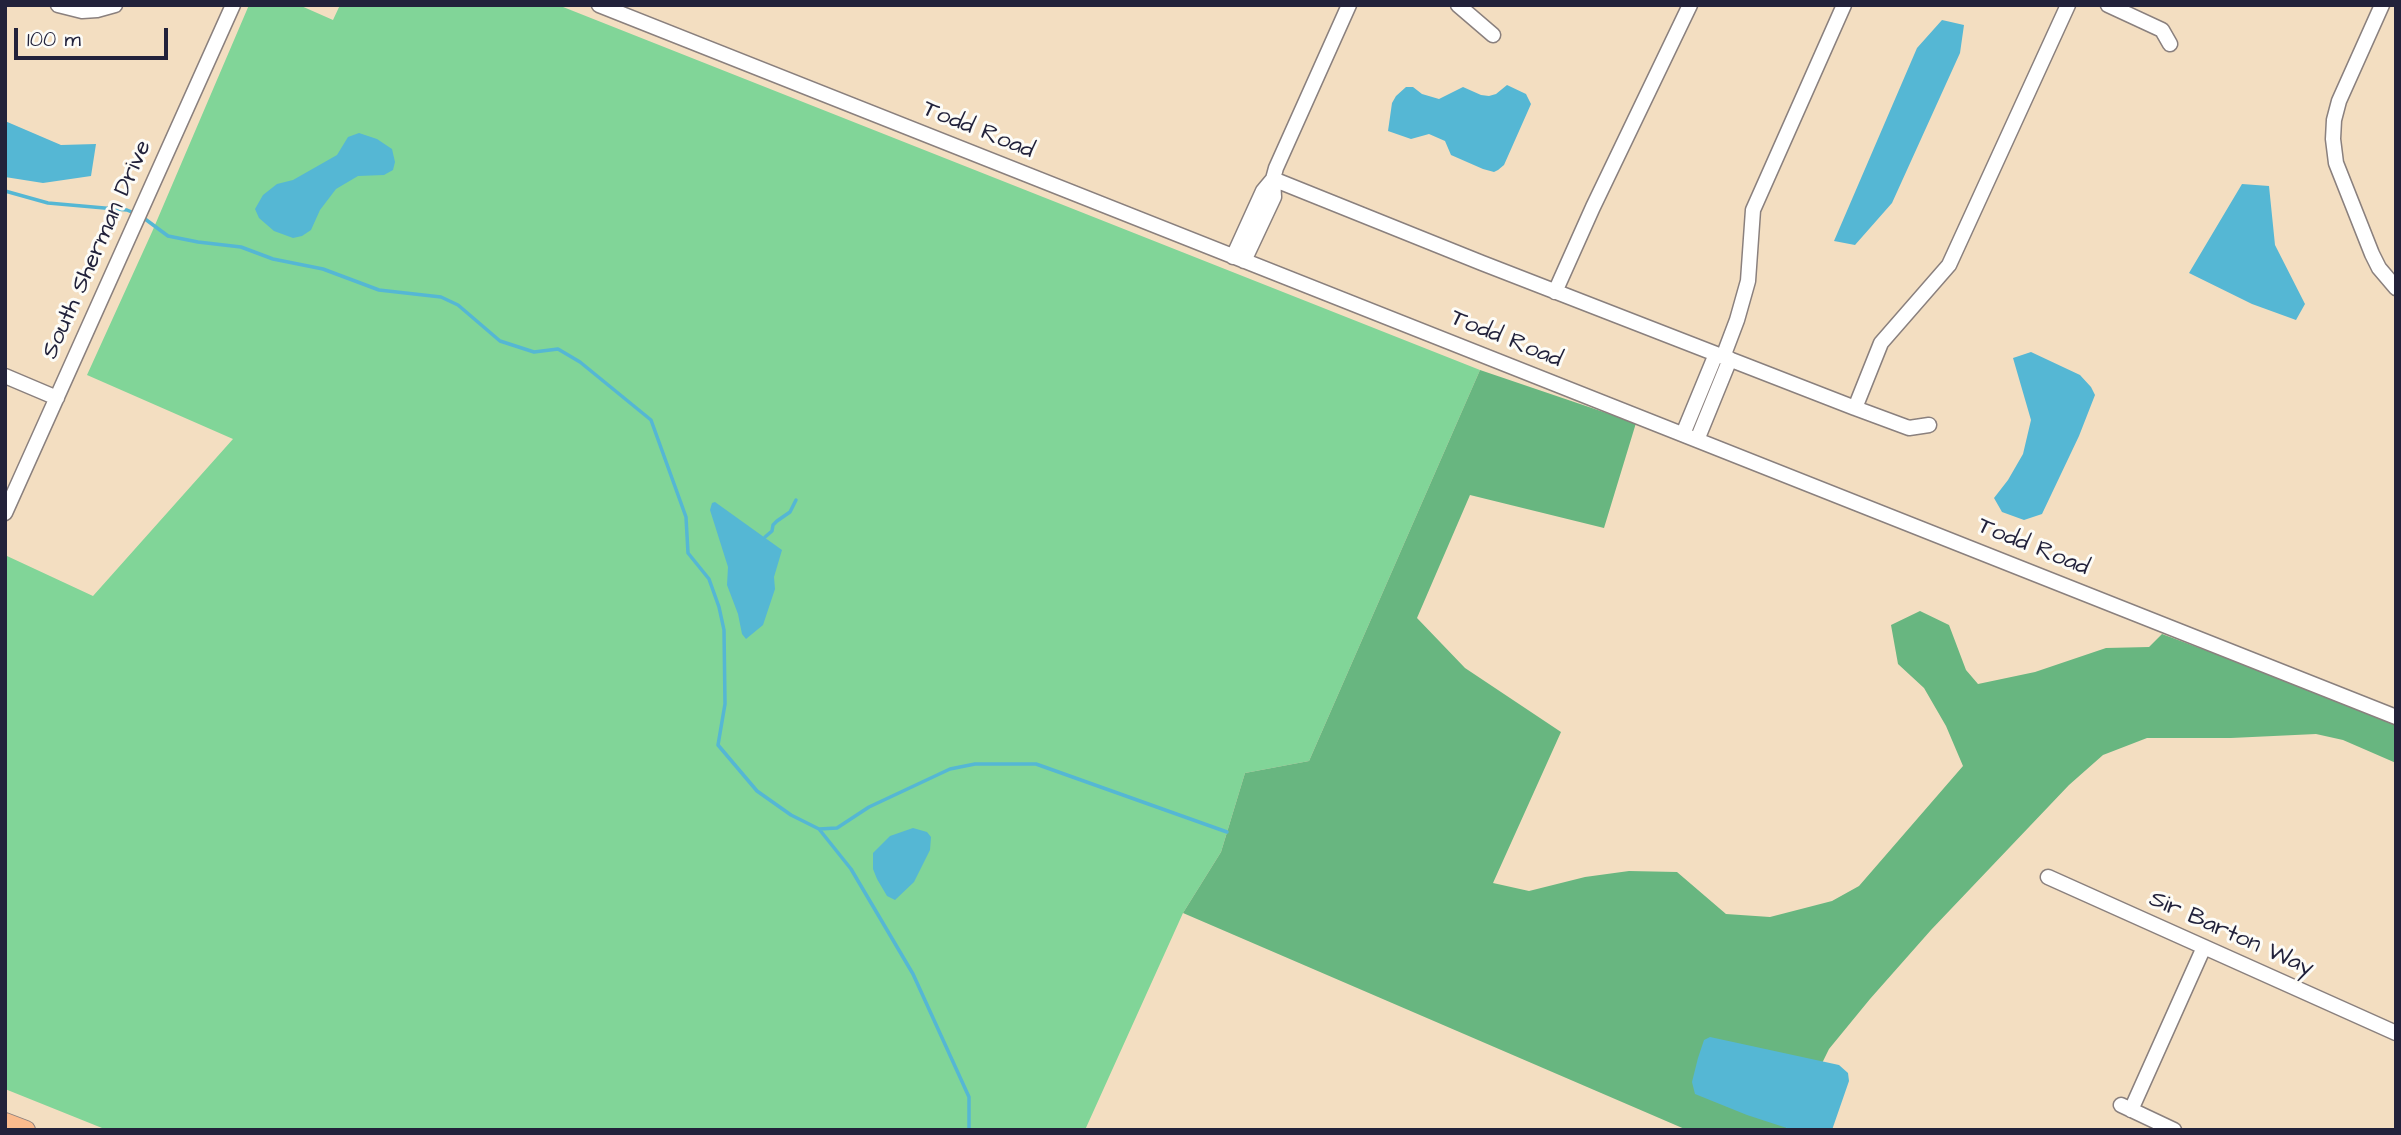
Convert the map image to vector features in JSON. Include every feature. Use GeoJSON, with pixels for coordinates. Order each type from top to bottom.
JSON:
{"type":"FeatureCollection","features":[{"type":"Feature","properties":{"kind":"main road"},"geometry":{"type":"LineString","coordinates":[[5,1122],[26,1130]]}},
{"type":"Feature","properties":{"kind":"street"},"geometry":{"type":"LineString","coordinates":[[58,5],[82,11],[115,5]]}},
{"type":"Feature","properties":{"kind":"street","name":"South Sherman Drive"},"geometry":{"type":"LineString","coordinates":[[5,513],[233,5]]}},
{"type":"Feature","properties":{"kind":"street","name":"Todd Road"},"geometry":{"type":"LineString","coordinates":[[599,5],[2396,717]]}},
{"type":"Feature","properties":{"kind":"street"},"geometry":{"type":"LineString","coordinates":[[1239,259],[1273,197],[1276,168],[1349,5]]}},
{"type":"Feature","properties":{"kind":"street"},"geometry":{"type":"LineString","coordinates":[[1458,5],[1493,35]]}},
{"type":"Feature","properties":{"kind":"street"},"geometry":{"type":"LineString","coordinates":[[1555,292],[1690,5]]}},
{"type":"Feature","properties":{"kind":"street"},"geometry":{"type":"LineString","coordinates":[[1690,437],[1737,320],[1748,281],[1753,210],[1844,5]]}},
{"type":"Feature","properties":{"kind":"street"},"geometry":{"type":"LineString","coordinates":[[1855,408],[1881,343],[1949,265],[2068,5]]}},
{"type":"Feature","properties":{"kind":"street"},"geometry":{"type":"LineString","coordinates":[[2108,5],[2162,30],[2170,44]]}},
{"type":"Feature","properties":{"kind":"street"},"geometry":{"type":"LineString","coordinates":[[2382,5],[2339,101],[2333,139],[2336,163],[2374,259],[2396,288]]}},
{"type":"Feature","properties":{"kind":"street"},"geometry":{"type":"LineString","coordinates":[[1273,179],[1855,408],[1909,428],[1929,425]]}},
{"type":"Feature","properties":{"kind":"street"},"geometry":{"type":"LineString","coordinates":[[5,376],[57,398]]}},
{"type":"Feature","properties":{"kind":"street","name":"Sir Barton Way"},"geometry":{"type":"LineString","coordinates":[[2048,877],[2396,1033]]}},
{"type":"Feature","properties":{"kind":"street"},"geometry":{"type":"LineString","coordinates":[[2174,1130],[2126,1107],[2204,947]]}},
{"type":"Feature","properties":{"kind":"green space"},"geometry":{"type":"Polygon","coordinates":[[[249,5],[299,5],[333,20],[340,5],[558,5],[1480,370],[1309,761],[1245,773],[1221,852],[1183,913],[1085,1130],[107,1130],[5,1089],[5,560],[7,556],[93,596],[233,439],[87,375],[152,232],[249,5]]]}},
{"type":"Feature","properties":{"kind":"green space"},"geometry":{"type":"Polygon","coordinates":[[[1480,370],[1636,423],[1604,528],[1470,495],[1417,618],[1465,668],[1561,732],[1493,883],[1529,891],[1585,877],[1629,871],[1677,872],[1726,914],[1770,917],[1832,901],[1859,886],[1963,766],[1946,726],[1924,688],[1898,664],[1891,625],[1920,611],[1949,625],[1966,670],[1978,684],[2035,672],[2106,648],[2149,647],[2162,634],[2396,721],[2396,763],[2343,740],[2316,734],[2147,738],[2103,755],[2069,785],[1931,930],[1870,999],[1829,1049],[1804,1100],[1785,1130],[1687,1130],[1183,913],[1221,852],[1245,773],[1309,761],[1480,370]]]}},
{"type":"Feature","properties":{"kind":"water"},"geometry":{"type":"Polygon","coordinates":[[[1942,20],[1964,25],[1960,53],[1892,203],[1855,245],[1834,241],[1917,48],[1942,20]]]}},
{"type":"Feature","properties":{"kind":"water"},"geometry":{"type":"Polygon","coordinates":[[[1507,85],[1526,94],[1531,104],[1504,165],[1494,172],[1451,155],[1445,141],[1429,134],[1411,139],[1388,131],[1392,103],[1406,87],[1413,87],[1422,94],[1439,99],[1463,87],[1489,96],[1507,85]]]}},
{"type":"Feature","properties":{"kind":"water"},"geometry":{"type":"Polygon","coordinates":[[[5,121],[61,145],[96,144],[91,176],[43,183],[5,177],[5,121]]]}},
{"type":"Feature","properties":{"kind":"water"},"geometry":{"type":"Polygon","coordinates":[[[359,133],[377,139],[392,149],[395,162],[393,170],[384,175],[358,176],[336,189],[320,210],[311,230],[302,236],[293,238],[274,231],[259,218],[255,209],[263,195],[277,184],[293,180],[337,155],[348,137],[359,133]]]}},
{"type":"Feature","properties":{"kind":"water"},"geometry":{"type":"Polygon","coordinates":[[[2242,184],[2269,186],[2275,245],[2305,304],[2296,320],[2252,304],[2189,273],[2242,184]]]}},
{"type":"Feature","properties":{"kind":"water"},"geometry":{"type":"Polygon","coordinates":[[[2031,352],[2080,375],[2095,395],[2042,514],[2024,520],[2002,512],[1994,498],[2023,454],[2031,420],[2013,358],[2031,352]]]}},
{"type":"Feature","properties":{"kind":"water"},"geometry":{"type":"Polygon","coordinates":[[[715,502],[782,550],[774,577],[775,589],[763,625],[746,639],[742,634],[727,585],[728,567],[710,510],[715,502]]]}},
{"type":"Feature","properties":{"kind":"water"},"geometry":{"type":"Polygon","coordinates":[[[913,828],[927,832],[931,837],[930,850],[914,882],[895,900],[887,896],[877,879],[873,869],[873,853],[890,836],[913,828]]]}},
{"type":"Feature","properties":{"kind":"water"},"geometry":{"type":"Polygon","coordinates":[[[1710,1037],[1839,1065],[1848,1073],[1849,1081],[1832,1130],[1793,1130],[1695,1094],[1692,1082],[1698,1058],[1704,1040],[1710,1037]]]}},
{"type":"Feature","properties":{"kind":"waterway"},"geometry":{"type":"LineString","coordinates":[[5,191],[48,203],[127,210],[134,213]]}},
{"type":"Feature","properties":{"kind":"waterway"},"geometry":{"type":"LineString","coordinates":[[141,216],[168,236],[241,247],[273,259],[323,269],[379,290],[441,297],[458,305],[500,341],[534,352],[558,349],[580,362],[651,420],[686,517],[688,553],[709,579],[724,630],[725,704],[718,745],[757,791],[791,815],[819,829],[837,828],[869,807],[950,769],[975,764],[1036,764],[1227,832]]}},
{"type":"Feature","properties":{"kind":"waterway"},"geometry":{"type":"LineString","coordinates":[[765,537],[772,531],[773,525],[790,512],[796,500]]}},
{"type":"Feature","properties":{"kind":"waterway"},"geometry":{"type":"LineString","coordinates":[[819,829],[851,869],[913,974],[969,1097],[969,1130]]}}]}
